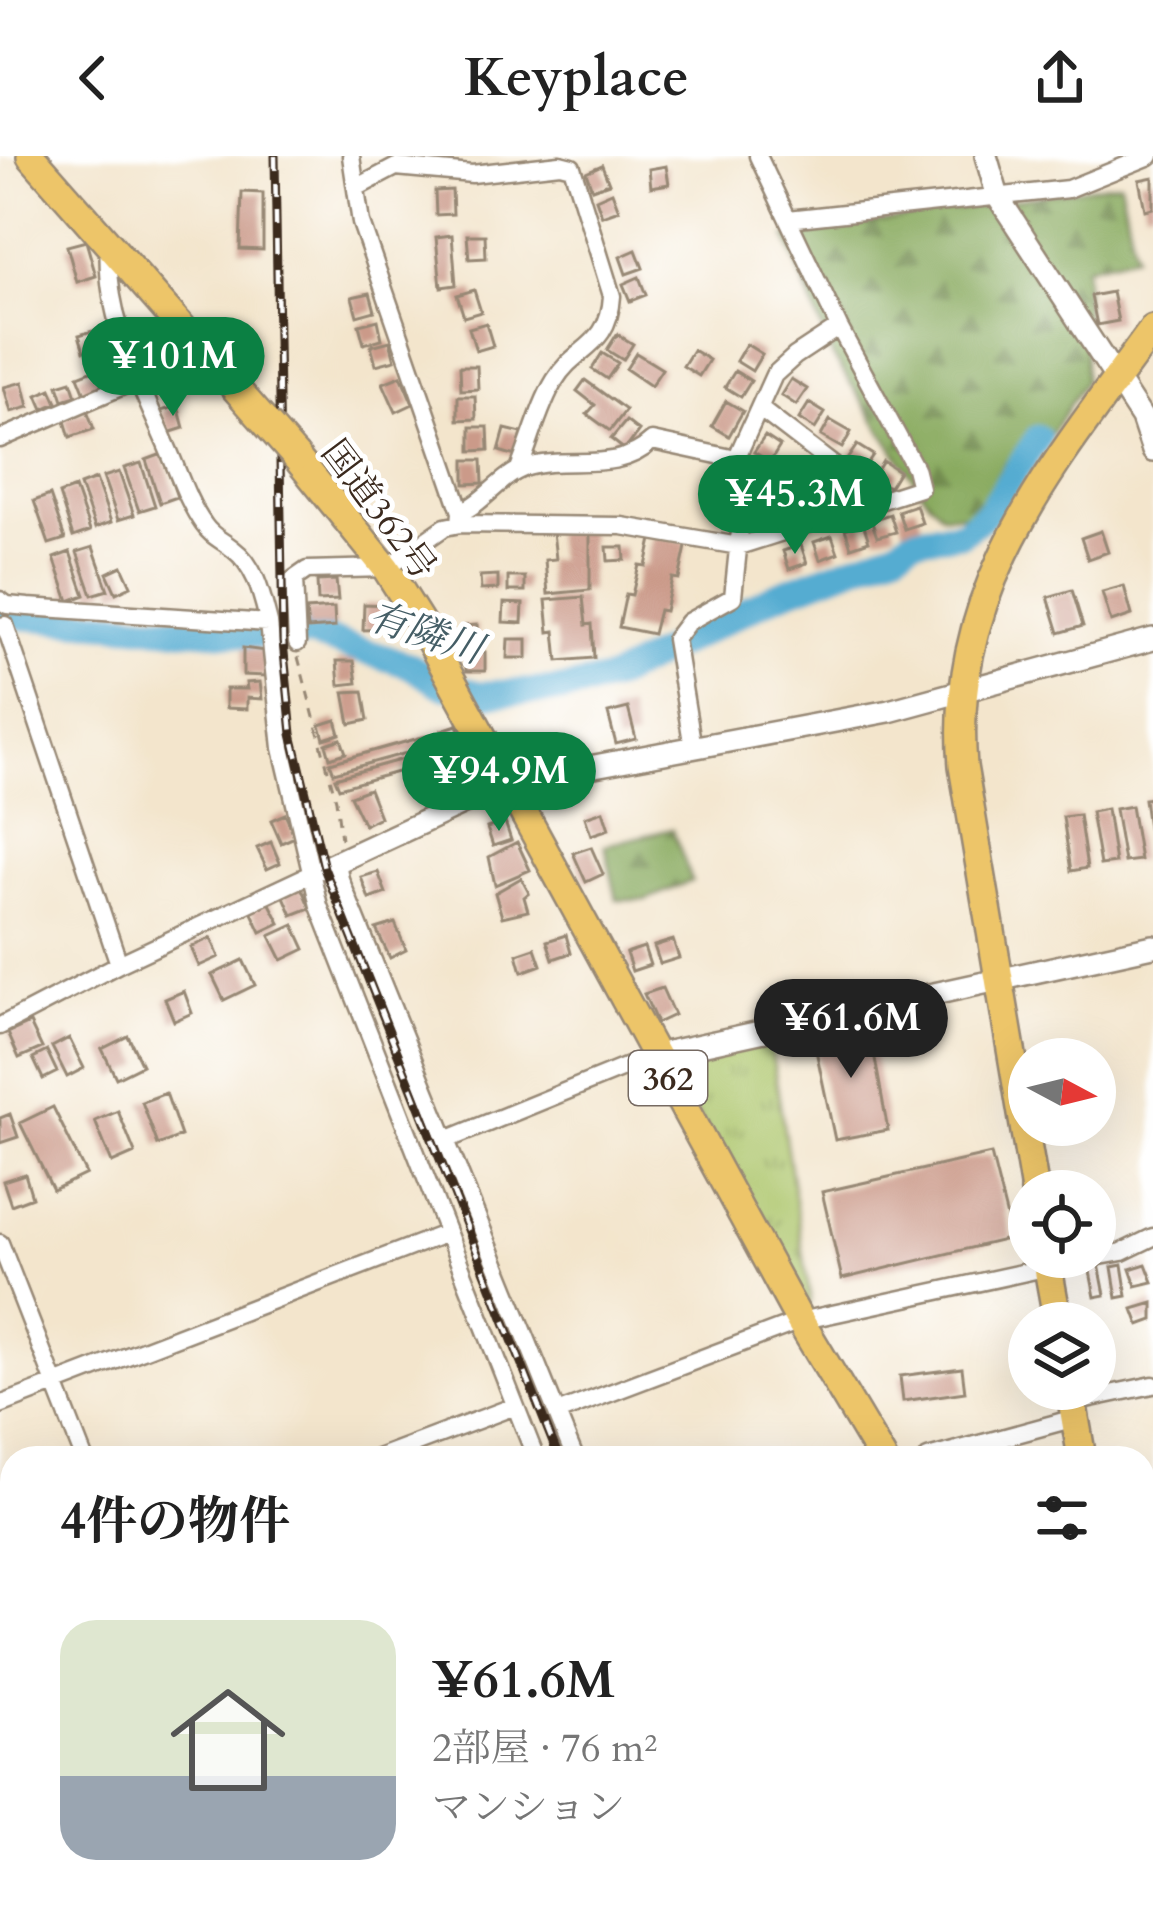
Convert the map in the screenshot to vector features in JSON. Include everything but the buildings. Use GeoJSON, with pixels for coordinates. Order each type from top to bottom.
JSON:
{"type":"FeatureCollection","features":[{"type":"Feature","properties":{"kind":"highway","name":"国道362号"},"geometry":{"type":"LineString","coordinates":[[31,156],[296,457],[386,568],[509,782],[800,1321],[875,1446]]}},
{"type":"Feature","properties":{"kind":"highway"},"geometry":{"type":"LineString","coordinates":[[1032,1170],[963,766],[963,690],[980,608],[1016,524],[1067,444],[1153,329]]}},
{"type":"Feature","properties":{"kind":"highway"},"geometry":{"type":"LineString","coordinates":[[1073,1410],[1080,1446]]}},
{"type":"Feature","properties":{"kind":"street"},"geometry":{"type":"LineString","coordinates":[[351,156],[362,223],[461,518]]}},
{"type":"Feature","properties":{"kind":"street"},"geometry":{"type":"LineString","coordinates":[[461,518],[622,526],[739,546],[920,488],[915,467],[839,327],[758,156]]}},
{"type":"Feature","properties":{"kind":"street"},"geometry":{"type":"LineString","coordinates":[[986,156],[998,197],[1142,418],[1153,451]]}},
{"type":"Feature","properties":{"kind":"street"},"geometry":{"type":"LineString","coordinates":[[788,219],[1068,190],[1150,156]]}},
{"type":"Feature","properties":{"kind":"street"},"geometry":{"type":"LineString","coordinates":[[296,634],[298,574],[386,568],[461,518],[520,470],[556,377],[596,344],[611,310],[612,296],[572,167],[396,167],[356,188]]}},
{"type":"Feature","properties":{"kind":"street"},"geometry":{"type":"LineString","coordinates":[[109,244],[107,264],[122,344],[137,380],[202,524],[248,565],[259,584],[268,622],[282,748],[329,866],[447,1232],[531,1446]]}},
{"type":"Feature","properties":{"kind":"street"},"geometry":{"type":"LineString","coordinates":[[693,748],[675,639],[688,622],[733,597],[746,482],[736,459],[774,375],[839,327]]}},
{"type":"Feature","properties":{"kind":"street"},"geometry":{"type":"LineString","coordinates":[[0,439],[137,380]]}},
{"type":"Feature","properties":{"kind":"street"},"geometry":{"type":"LineString","coordinates":[[759,408],[867,491],[873,504]]}},
{"type":"Feature","properties":{"kind":"street"},"geometry":{"type":"LineString","coordinates":[[520,470],[635,457],[652,441],[736,459]]}},
{"type":"Feature","properties":{"kind":"street"},"geometry":{"type":"LineString","coordinates":[[119,964],[3,615],[268,622]]}},
{"type":"Feature","properties":{"kind":"street"},"geometry":{"type":"LineString","coordinates":[[0,1026],[119,964],[509,782],[890,711],[1153,639]]}},
{"type":"Feature","properties":{"kind":"street"},"geometry":{"type":"LineString","coordinates":[[329,866],[340,880],[570,1446]]}},
{"type":"Feature","properties":{"kind":"street"},"geometry":{"type":"LineString","coordinates":[[446,1140],[656,1055],[1153,946]]}},
{"type":"Feature","properties":{"kind":"street"},"geometry":{"type":"LineString","coordinates":[[0,1405],[447,1232]]}},
{"type":"Feature","properties":{"kind":"street"},"geometry":{"type":"LineString","coordinates":[[1116,1253],[1153,1237]]}},
{"type":"Feature","properties":{"kind":"street"},"geometry":{"type":"LineString","coordinates":[[0,1244],[79,1446]]}},
{"type":"Feature","properties":{"kind":"street"},"geometry":{"type":"LineString","coordinates":[[557,1413],[800,1321],[1008,1270]]}},
{"type":"Feature","properties":{"kind":"street"},"geometry":{"type":"LineString","coordinates":[[1116,1393],[1153,1385]]}},
{"type":"Feature","properties":{"kind":"street"},"geometry":{"type":"LineString","coordinates":[[409,1446],[515,1406]]}},
{"type":"Feature","properties":{"kind":"street"},"geometry":{"type":"LineString","coordinates":[[959,1446],[1054,1410]]}},
{"type":"Feature","properties":{"kind":"path"},"geometry":{"type":"LineString","coordinates":[[296,634],[298,671],[336,800],[329,866]]}},
{"type":"Feature","properties":{"kind":"green space"},"geometry":{"type":"Polygon","coordinates":[[[1120,182],[1135,255],[1085,267],[1085,380],[1040,453],[992,516],[942,514],[926,498],[832,355],[786,237],[1120,182]]]}},
{"type":"Feature","properties":{"kind":"green space"},"geometry":{"type":"Polygon","coordinates":[[[672,829],[692,881],[645,900],[617,900],[605,845],[672,829]]]}},
{"type":"Feature","properties":{"kind":"green space"},"geometry":{"type":"Polygon","coordinates":[[[770,1041],[811,1302],[796,1314],[672,1063],[770,1041]]]}},
{"type":"Feature","properties":{"kind":"waterway","name":"有隣川"},"geometry":{"type":"LineString","coordinates":[[0,610],[24,617],[311,635],[409,665],[441,685],[480,694],[562,690],[610,680],[776,595],[897,550],[914,538],[962,533],[988,512],[1038,438]]}},
{"type":"Feature","properties":{"kind":"railway"},"geometry":{"type":"LineString","coordinates":[[275,156],[283,642],[292,734],[324,868],[554,1446]]}}]}
